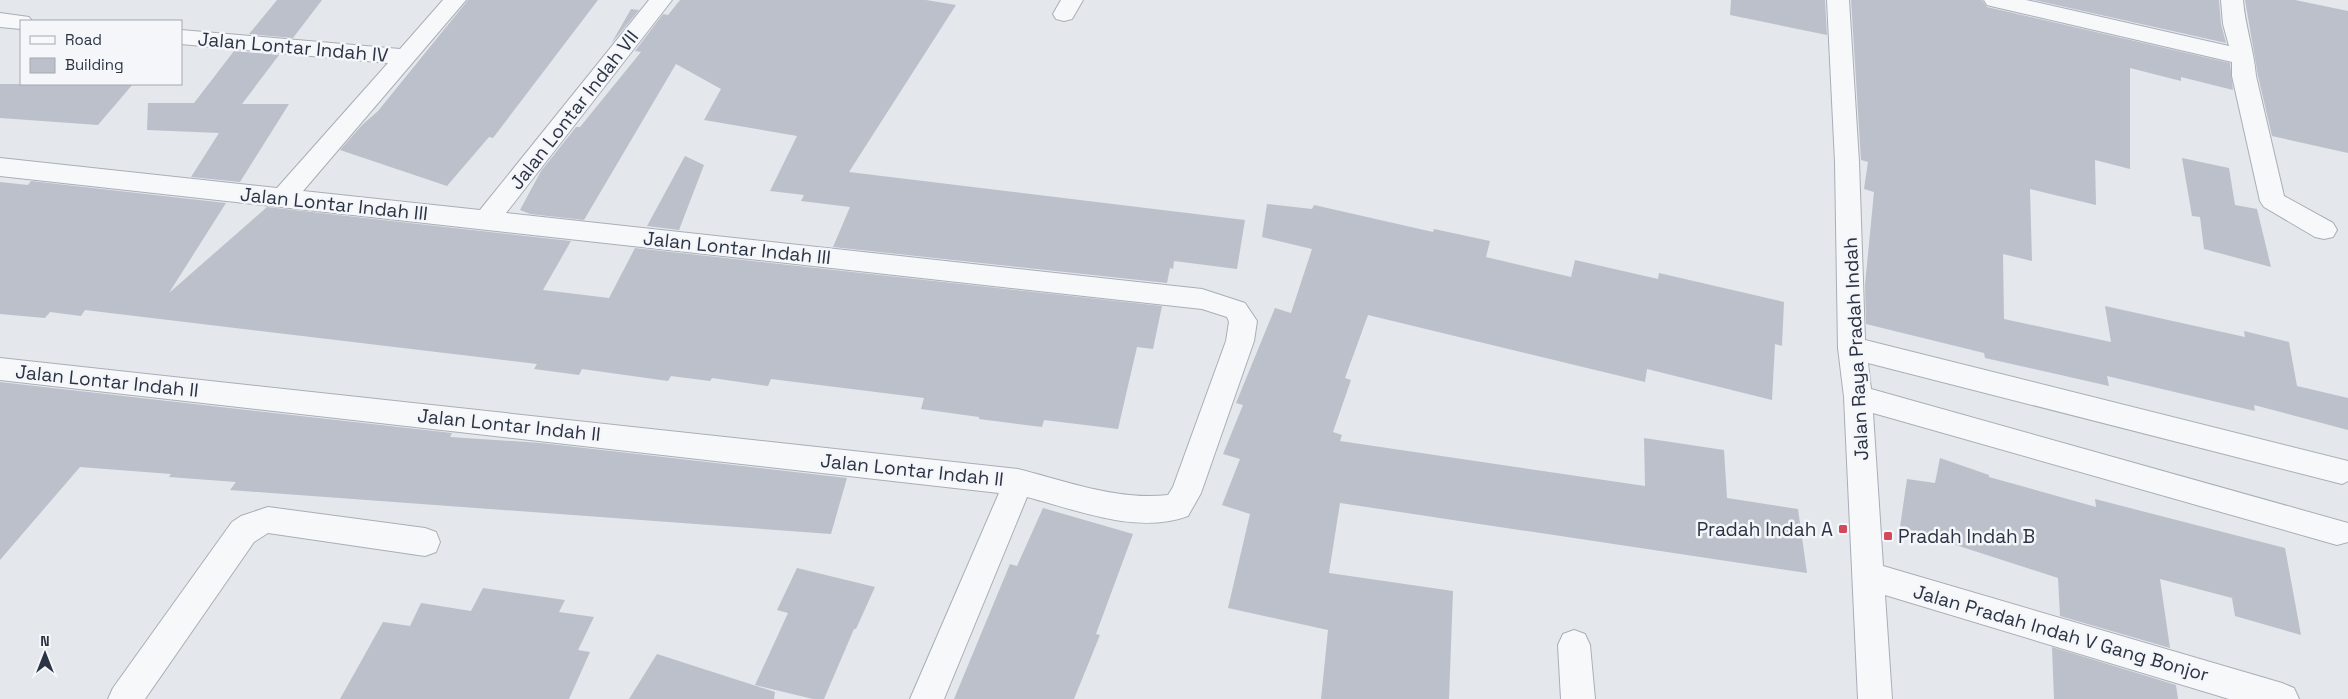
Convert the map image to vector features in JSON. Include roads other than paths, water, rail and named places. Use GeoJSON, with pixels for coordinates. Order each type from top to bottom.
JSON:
{"type":"FeatureCollection","features":[{"type":"Feature","properties":{"kind":"street"},"geometry":{"type":"LineString","coordinates":[[283,198],[455,0]]}},
{"type":"Feature","properties":{"kind":"street","name":"Jalan Lontar Indah VII"},"geometry":{"type":"LineString","coordinates":[[487,220],[661,0]]}},
{"type":"Feature","properties":{"kind":"street","name":"Jalan Raya Pradah Indah"},"geometry":{"type":"LineString","coordinates":[[1838,0],[1847,162],[1852,348],[1858,397],[1875,699]]}},
{"type":"Feature","properties":{"kind":"street"},"geometry":{"type":"LineString","coordinates":[[1995,0],[2243,57]]}},
{"type":"Feature","properties":{"kind":"street"},"geometry":{"type":"LineString","coordinates":[[2232,0],[2234,24],[2243,57],[2244,76],[2262,145],[2273,201],[2324,230]]}},
{"type":"Feature","properties":{"kind":"street"},"geometry":{"type":"LineString","coordinates":[[0,20],[20,22]]}},
{"type":"Feature","properties":{"kind":"street","name":"Jalan Lontar Indah IV"},"geometry":{"type":"LineString","coordinates":[[182,36],[406,57]]}},
{"type":"Feature","properties":{"kind":"street","name":"Jalan Lontar Indah III"},"geometry":{"type":"LineString","coordinates":[[0,167],[1202,299],[1236,310],[1243,321],[1240,341],[1186,494],[1177,507],[1152,510]]}},
{"type":"Feature","properties":{"kind":"street"},"geometry":{"type":"LineString","coordinates":[[1852,348],[2342,471]]}},
{"type":"Feature","properties":{"kind":"street","name":"Jalan Lontar Indah II"},"geometry":{"type":"LineString","coordinates":[[0,369],[1018,482],[1114,506],[1152,510]]}},
{"type":"Feature","properties":{"kind":"street"},"geometry":{"type":"LineString","coordinates":[[1858,397],[2337,532]]}},
{"type":"Feature","properties":{"kind":"street","name":"Jalan Lontar Indah II"},"geometry":{"type":"LineString","coordinates":[[927,699],[1018,482]]}},
{"type":"Feature","properties":{"kind":"street"},"geometry":{"type":"LineString","coordinates":[[125,699],[243,532],[252,525],[268,520],[425,542]]}},
{"type":"Feature","properties":{"kind":"street","name":"Jalan Pradah Indah V Gang Bonjor"},"geometry":{"type":"LineString","coordinates":[[1868,576],[2282,699]]}},
{"type":"Feature","properties":{"kind":"street"},"geometry":{"type":"LineString","coordinates":[[1574,645],[1578,699]]}},
{"type":"Feature","properties":{"kind":"place","name":"Pradah Indah A"},"geometry":{"type":"Point","coordinates":[1843,529]}},
{"type":"Feature","properties":{"kind":"place","name":"Pradah Indah B"},"geometry":{"type":"Point","coordinates":[1888,536]}}]}
